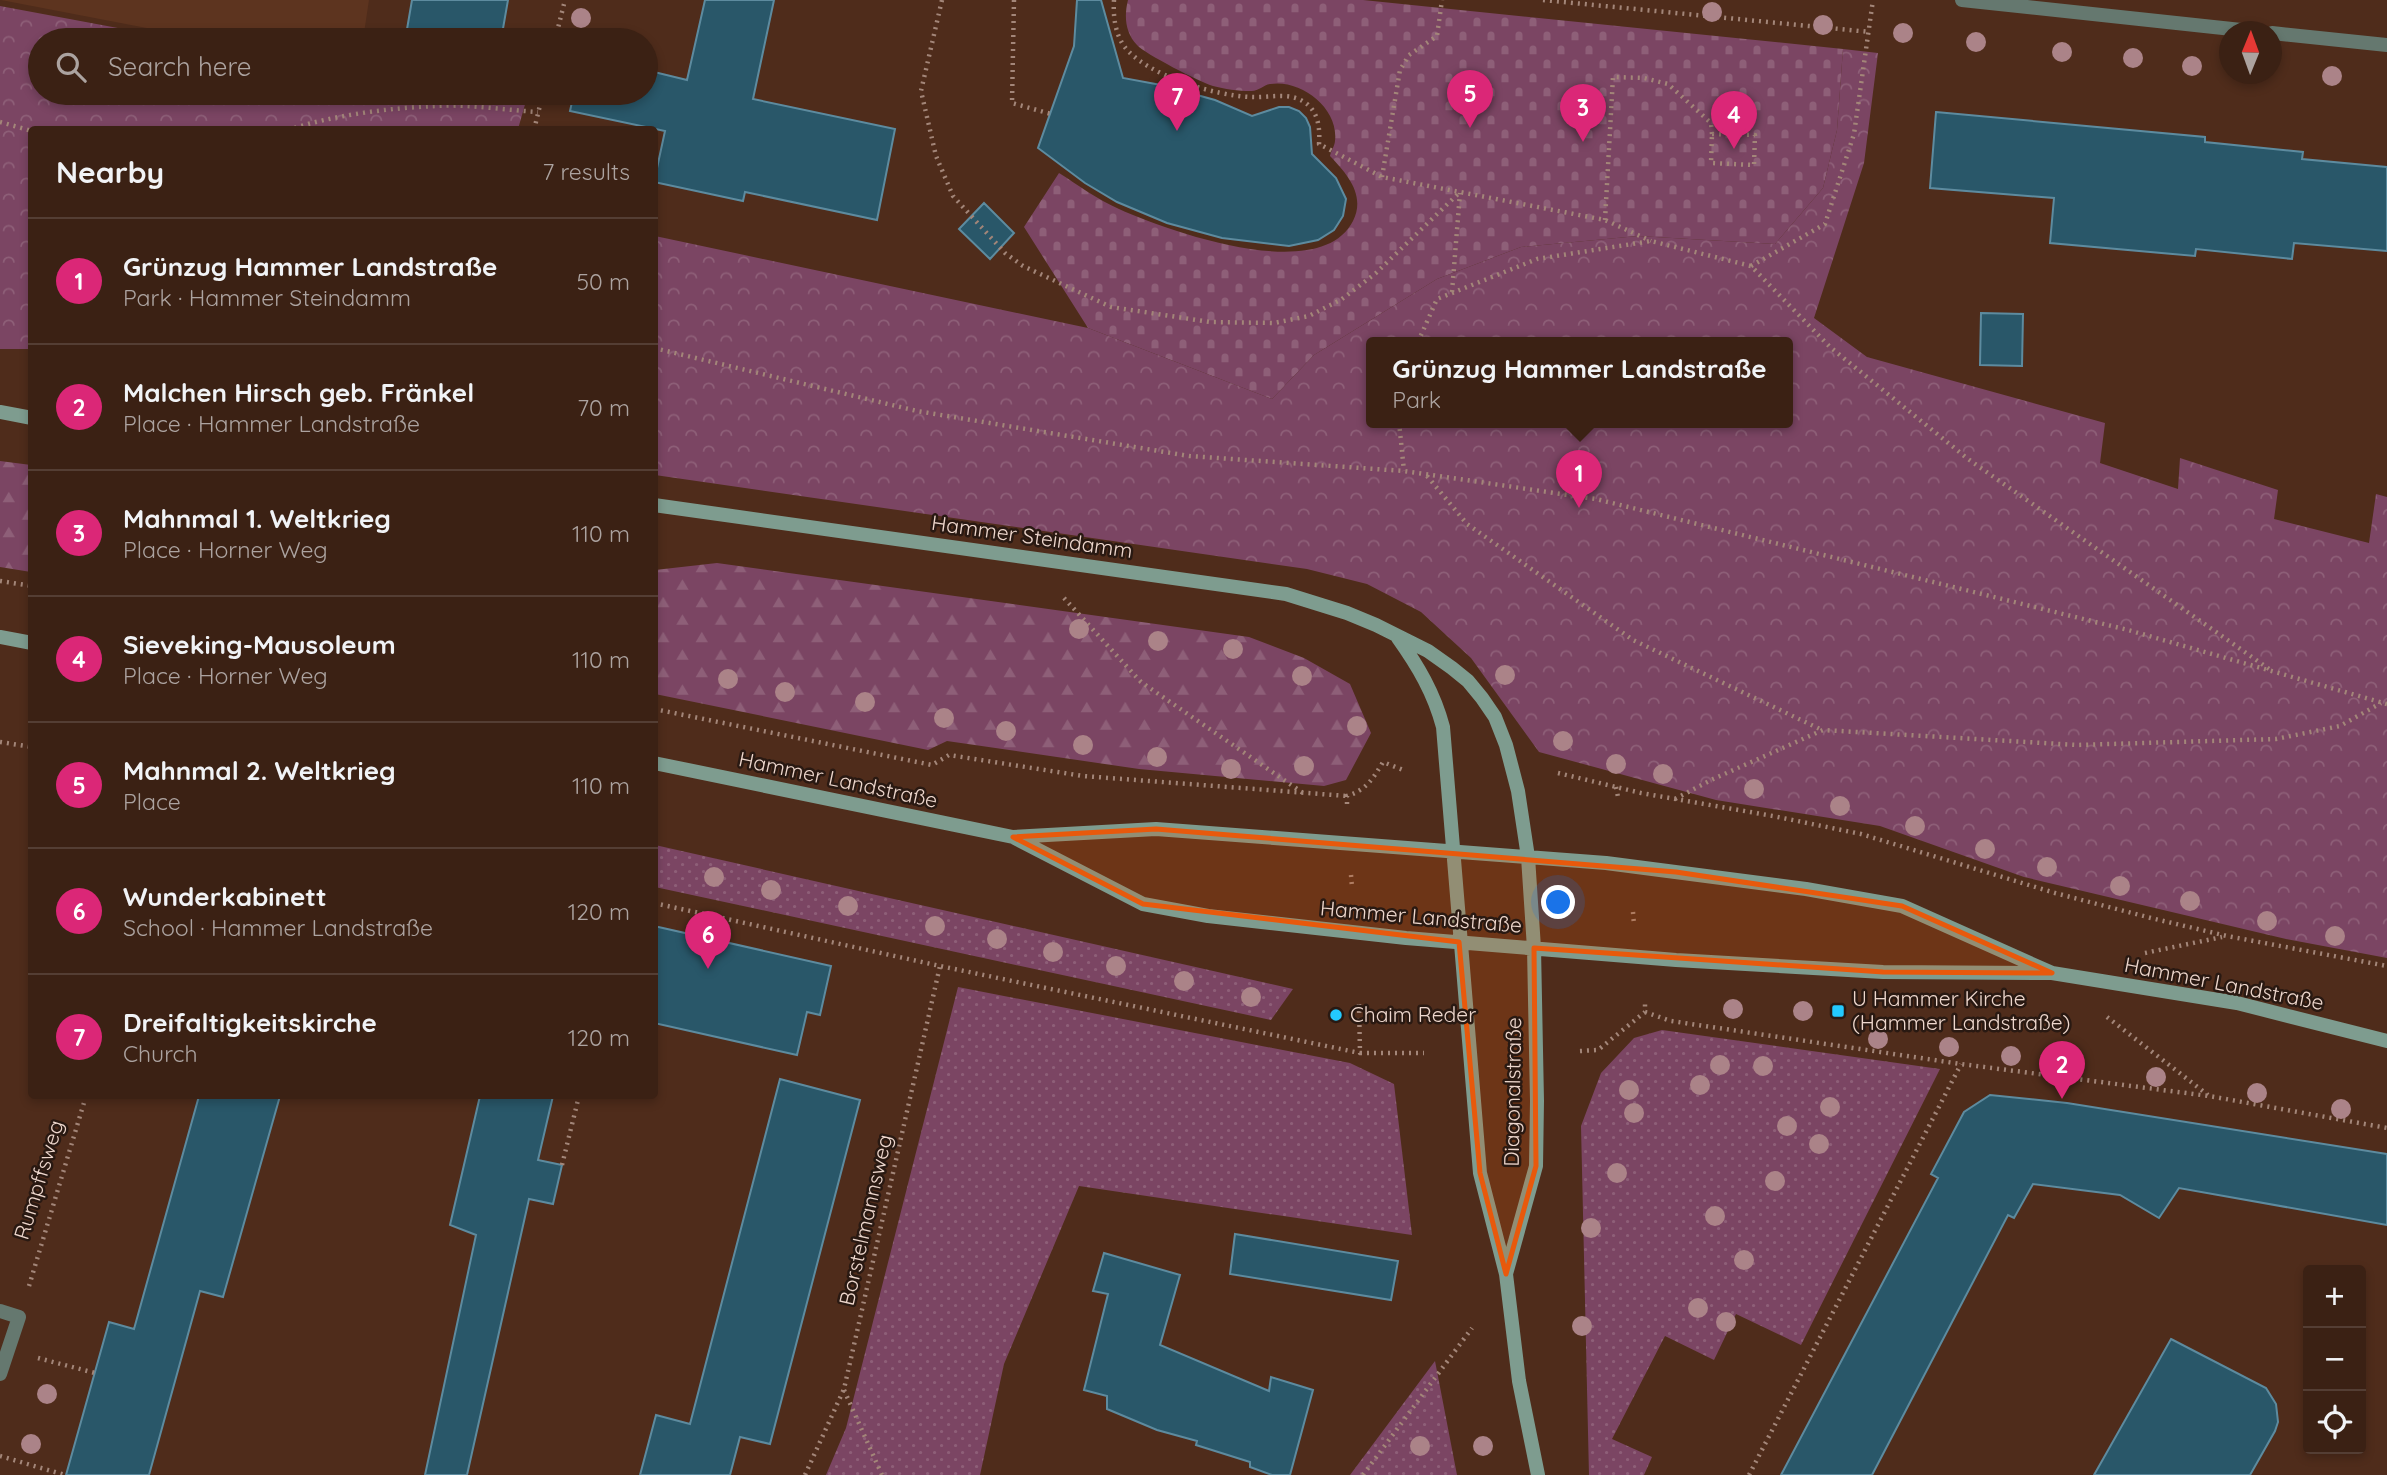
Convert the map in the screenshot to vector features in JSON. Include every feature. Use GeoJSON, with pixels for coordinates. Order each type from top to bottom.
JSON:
{"type":"FeatureCollection","features":[{"type":"Feature","properties":{"kind":"main road"},"geometry":{"type":"LineString","coordinates":[[0,412],[28,417]]}},
{"type":"Feature","properties":{"kind":"main road","name":"Hammer Steindamm"},"geometry":{"type":"LineString","coordinates":[[658,506],[1286,594],[1347,613],[1429,651],[1461,674],[1482,698],[1507,746],[1528,857]]}},
{"type":"Feature","properties":{"kind":"main road"},"geometry":{"type":"LineString","coordinates":[[1396,636],[1423,676],[1438,707],[1446,746],[1454,850]]}},
{"type":"Feature","properties":{"kind":"main road"},"geometry":{"type":"LineString","coordinates":[[0,638],[28,642]]}},
{"type":"Feature","properties":{"kind":"main road","name":"Hammer Landstraße"},"geometry":{"type":"LineString","coordinates":[[658,764],[1013,837],[1156,829],[1454,850],[1676,872],[1854,897],[1902,906],[2052,973]]}},
{"type":"Feature","properties":{"kind":"main road","name":"Hammer Landstraße"},"geometry":{"type":"LineString","coordinates":[[1013,837],[1143,904],[1261,923],[1676,960],[1883,972],[2052,973],[2237,1003],[2387,1041]]}},
{"type":"Feature","properties":{"kind":"main road","name":"Diagonalstraße"},"geometry":{"type":"LineString","coordinates":[[1454,850],[1459,942],[1480,1173],[1506,1274],[1519,1381],[1538,1475]]}},
{"type":"Feature","properties":{"kind":"main road","name":"Diagonalstraße"},"geometry":{"type":"LineString","coordinates":[[1506,1274],[1536,1166],[1534,948],[1528,857]]}},
{"type":"Feature","properties":{"kind":"street"},"geometry":{"type":"LineString","coordinates":[[1962,0],[2219,28]]}},
{"type":"Feature","properties":{"kind":"street"},"geometry":{"type":"LineString","coordinates":[[2282,34],[2387,45]]}},
{"type":"Feature","properties":{"kind":"street"},"geometry":{"type":"LineString","coordinates":[[0,1311],[19,1317],[0,1374]]}},
{"type":"Feature","properties":{"kind":"path"},"geometry":{"type":"LineString","coordinates":[[558,28],[565,0]]}},
{"type":"Feature","properties":{"kind":"path"},"geometry":{"type":"LineString","coordinates":[[942,0],[921,91],[936,156],[953,196],[1005,253],[1023,266],[1111,307],[1210,322],[1274,323],[1309,316],[1342,299],[1376,273],[1460,192]]}},
{"type":"Feature","properties":{"kind":"path"},"geometry":{"type":"LineString","coordinates":[[1014,0],[1012,103],[1051,114]]}},
{"type":"Feature","properties":{"kind":"path"},"geometry":{"type":"LineString","coordinates":[[1114,0],[1113,19],[1124,46],[1143,63],[1213,93],[1251,97],[1290,96],[1307,104],[1316,116],[1320,144],[1382,177],[1605,220],[1651,242],[1751,266],[1830,347],[1968,459],[2275,673]]}},
{"type":"Feature","properties":{"kind":"path"},"geometry":{"type":"LineString","coordinates":[[1382,177],[1400,70],[1409,55],[1437,36],[1443,0]]}},
{"type":"Feature","properties":{"kind":"path"},"geometry":{"type":"LineString","coordinates":[[1543,0],[1870,32]]}},
{"type":"Feature","properties":{"kind":"path"},"geometry":{"type":"LineString","coordinates":[[1751,266],[1825,225],[1854,134],[1873,0]]}},
{"type":"Feature","properties":{"kind":"path"},"geometry":{"type":"LineString","coordinates":[[1605,220],[1613,76],[1644,78],[1668,84],[1711,123],[1711,163],[1754,165],[1755,135],[1712,134]]}},
{"type":"Feature","properties":{"kind":"path"},"geometry":{"type":"LineString","coordinates":[[535,126],[539,105]]}},
{"type":"Feature","properties":{"kind":"path"},"geometry":{"type":"LineString","coordinates":[[299,126],[379,112],[438,106],[538,112]]}},
{"type":"Feature","properties":{"kind":"path"},"geometry":{"type":"LineString","coordinates":[[0,122],[28,130]]}},
{"type":"Feature","properties":{"kind":"path"},"geometry":{"type":"LineString","coordinates":[[1452,293],[1460,192]]}},
{"type":"Feature","properties":{"kind":"path"},"geometry":{"type":"LineString","coordinates":[[1420,337],[1437,299],[1537,259],[1651,242]]}},
{"type":"Feature","properties":{"kind":"path"},"geometry":{"type":"LineString","coordinates":[[658,349],[917,411],[1189,456],[1404,471],[1596,499],[2128,630],[2384,704]]}},
{"type":"Feature","properties":{"kind":"path"},"geometry":{"type":"LineString","coordinates":[[1400,428],[1404,471]]}},
{"type":"Feature","properties":{"kind":"path"},"geometry":{"type":"LineString","coordinates":[[1426,475],[1467,524],[1633,640],[1823,730],[2077,745],[2276,739],[2340,726],[2384,704]]}},
{"type":"Feature","properties":{"kind":"path"},"geometry":{"type":"LineString","coordinates":[[0,581],[28,585]]}},
{"type":"Feature","properties":{"kind":"path"},"geometry":{"type":"LineString","coordinates":[[1064,598],[1141,682],[1306,795]]}},
{"type":"Feature","properties":{"kind":"path"},"geometry":{"type":"LineString","coordinates":[[658,710],[932,765],[949,755],[1083,776],[1306,795],[1347,796],[1361,792],[1383,762],[1402,770]]}},
{"type":"Feature","properties":{"kind":"path"},"geometry":{"type":"LineString","coordinates":[[1675,799],[1711,779],[1823,730]]}},
{"type":"Feature","properties":{"kind":"path"},"geometry":{"type":"LineString","coordinates":[[0,742],[28,746]]}},
{"type":"Feature","properties":{"kind":"path"},"geometry":{"type":"LineString","coordinates":[[1558,773],[1675,799],[1861,834],[2055,893],[2151,918],[2227,936],[2387,966]]}},
{"type":"Feature","properties":{"kind":"path"},"geometry":{"type":"LineString","coordinates":[[1616,787],[1618,797]]}},
{"type":"Feature","properties":{"kind":"path"},"geometry":{"type":"LineString","coordinates":[[1347,796],[1347,804]]}},
{"type":"Feature","properties":{"kind":"path"},"geometry":{"type":"LineString","coordinates":[[658,904],[940,966],[1360,1053],[1424,1053]]}},
{"type":"Feature","properties":{"kind":"path","name":"Borstelmannsweg"},"geometry":{"type":"LineString","coordinates":[[805,1475],[844,1389],[940,966]]}},
{"type":"Feature","properties":{"kind":"path"},"geometry":{"type":"LineString","coordinates":[[1359,1004],[1360,1053]]}},
{"type":"Feature","properties":{"kind":"path"},"geometry":{"type":"LineString","coordinates":[[1580,1051],[1598,1050],[1644,1012],[1645,1004]]}},
{"type":"Feature","properties":{"kind":"path"},"geometry":{"type":"LineString","coordinates":[[1644,1012],[1671,1021],[1961,1064],[2209,1096],[2387,1128]]}},
{"type":"Feature","properties":{"kind":"path"},"geometry":{"type":"LineString","coordinates":[[2104,1014],[2209,1096]]}},
{"type":"Feature","properties":{"kind":"path"},"geometry":{"type":"LineString","coordinates":[[1749,1475],[1961,1064]]}},
{"type":"Feature","properties":{"kind":"path","name":"Rumpffsweg"},"geometry":{"type":"LineString","coordinates":[[19,1317],[85,1099]]}},
{"type":"Feature","properties":{"kind":"path"},"geometry":{"type":"LineString","coordinates":[[562,1165],[578,1099]]}},
{"type":"Feature","properties":{"kind":"path"},"geometry":{"type":"LineString","coordinates":[[1363,1475],[1472,1328]]}},
{"type":"Feature","properties":{"kind":"path"},"geometry":{"type":"LineString","coordinates":[[8,1350],[95,1373]]}},
{"type":"Feature","properties":{"kind":"path"},"geometry":{"type":"LineString","coordinates":[[844,1389],[882,1475]]}},
{"type":"Feature","properties":{"kind":"path"},"geometry":{"type":"LineString","coordinates":[[0,1456],[65,1475]]}},
{"type":"Feature","properties":{"kind":"highlighted area"},"geometry":{"type":"Polygon","coordinates":[[[1156,829],[1676,872],[1902,906],[2052,973],[1883,972],[1534,948],[1536,1166],[1506,1274],[1480,1173],[1459,942],[1143,904],[1013,837],[1156,829]]]}},
{"type":"Feature","properties":{"kind":"shaded area"},"geometry":{"type":"Polygon","coordinates":[[[1,0],[369,0],[365,28],[147,28],[1,0]]]}},
{"type":"Feature","properties":{"kind":"green space"},"geometry":{"type":"Polygon","coordinates":[[[1128,0],[1363,0],[1843,49],[1837,130],[1823,188],[1775,244],[1638,236],[1521,247],[1437,279],[1314,355],[1272,399],[1088,328],[1024,227],[1059,173],[1119,209],[1206,240],[1242,248],[1277,252],[1309,250],[1335,240],[1353,221],[1356,194],[1343,170],[1330,156],[1335,143],[1335,129],[1331,117],[1316,98],[1294,86],[1282,84],[1267,85],[1253,91],[1217,87],[1173,67],[1142,49],[1133,40],[1126,24],[1128,0]]]}},
{"type":"Feature","properties":{"kind":"green space"},"geometry":{"type":"Polygon","coordinates":[[[0,6],[118,28],[28,28],[28,105],[525,105],[519,126],[28,126],[28,349],[0,349],[0,6]]]}},
{"type":"Feature","properties":{"kind":"green space"},"geometry":{"type":"Polygon","coordinates":[[[1843,49],[1878,53],[1864,163],[1814,318],[1867,357],[2105,423],[2100,463],[2178,489],[2180,458],[2278,490],[2274,519],[2369,543],[2376,494],[2387,497],[2387,958],[2286,939],[2024,877],[1880,826],[1716,800],[1539,752],[1471,658],[1421,612],[1367,584],[1307,569],[658,475],[658,237],[1088,328],[1272,399],[1314,355],[1437,279],[1521,247],[1638,236],[1775,244],[1823,188],[1837,130],[1843,49]]]}},
{"type":"Feature","properties":{"kind":"green space"},"geometry":{"type":"Polygon","coordinates":[[[0,461],[28,465],[28,572],[0,567],[0,461]]]}},
{"type":"Feature","properties":{"kind":"green space"},"geometry":{"type":"Polygon","coordinates":[[[717,563],[1249,637],[1304,658],[1350,684],[1371,733],[1346,780],[1324,786],[1139,769],[947,741],[928,750],[658,695],[658,570],[717,563]]]}},
{"type":"Feature","properties":{"kind":"green space"},"geometry":{"type":"Polygon","coordinates":[[[658,846],[1293,989],[1271,1020],[658,888],[658,846]]]}},
{"type":"Feature","properties":{"kind":"green space"},"geometry":{"type":"Polygon","coordinates":[[[958,987],[1350,1063],[1394,1084],[1412,1235],[1079,1186],[1004,1364],[980,1475],[826,1475],[846,1428],[958,987]]]}},
{"type":"Feature","properties":{"kind":"green space"},"geometry":{"type":"Polygon","coordinates":[[[1662,1030],[1940,1069],[1801,1345],[1736,1314],[1714,1360],[1665,1336],[1612,1439],[1652,1457],[1644,1475],[1589,1475],[1581,1126],[1601,1073],[1634,1038],[1662,1030]]]}},
{"type":"Feature","properties":{"kind":"green space"},"geometry":{"type":"Polygon","coordinates":[[[1435,1361],[1457,1475],[1350,1475],[1435,1361]]]}},
{"type":"Feature","properties":{"kind":"building"},"geometry":{"type":"Polygon","coordinates":[[[412,0],[508,0],[503,28],[407,28],[412,0]]]}},
{"type":"Feature","properties":{"kind":"building"},"geometry":{"type":"Polygon","coordinates":[[[705,0],[774,0],[753,99],[895,129],[877,220],[745,192],[743,201],[658,183],[658,163],[665,131],[658,130],[658,126],[641,126],[570,111],[571,105],[658,105],[658,73],[687,80],[705,0]]]}},
{"type":"Feature","properties":{"kind":"building"},"geometry":{"type":"Polygon","coordinates":[[[1077,0],[1101,0],[1123,78],[1215,100],[1252,116],[1279,107],[1299,111],[1310,127],[1312,154],[1336,178],[1346,199],[1343,216],[1334,230],[1318,240],[1289,246],[1222,238],[1167,223],[1117,202],[1085,183],[1038,148],[1074,46],[1077,0]]]}},
{"type":"Feature","properties":{"kind":"building"},"geometry":{"type":"Polygon","coordinates":[[[1936,112],[2205,137],[2205,142],[2303,152],[2302,159],[2387,167],[2387,251],[2294,243],[2292,259],[2196,249],[2195,256],[2050,243],[2054,198],[1930,188],[1936,112]]]}},
{"type":"Feature","properties":{"kind":"building"},"geometry":{"type":"Polygon","coordinates":[[[984,203],[1014,233],[990,259],[959,229],[984,203]]]}},
{"type":"Feature","properties":{"kind":"building"},"geometry":{"type":"Polygon","coordinates":[[[1981,313],[2023,314],[2022,366],[1980,365],[1981,313]]]}},
{"type":"Feature","properties":{"kind":"building"},"geometry":{"type":"Polygon","coordinates":[[[658,927],[831,966],[820,1015],[807,1012],[797,1055],[658,1024],[658,927]]]}},
{"type":"Feature","properties":{"kind":"building"},"geometry":{"type":"Polygon","coordinates":[[[780,1079],[860,1100],[770,1444],[740,1437],[730,1475],[640,1475],[656,1415],[690,1424],[780,1079]]]}},
{"type":"Feature","properties":{"kind":"building"},"geometry":{"type":"Polygon","coordinates":[[[1990,1095],[2067,1103],[2387,1154],[2387,1225],[2179,1188],[2159,1218],[2120,1195],[2033,1184],[2014,1218],[2008,1215],[1872,1475],[1781,1475],[1938,1178],[1931,1174],[1964,1112],[1990,1095]]]}},
{"type":"Feature","properties":{"kind":"building"},"geometry":{"type":"Polygon","coordinates":[[[198,1099],[279,1099],[223,1297],[200,1291],[149,1475],[66,1475],[109,1322],[134,1329],[198,1099]]]}},
{"type":"Feature","properties":{"kind":"building"},"geometry":{"type":"Polygon","coordinates":[[[479,1099],[552,1099],[538,1160],[562,1165],[553,1204],[529,1199],[467,1475],[425,1475],[476,1235],[450,1225],[479,1099]]]}},
{"type":"Feature","properties":{"kind":"building"},"geometry":{"type":"Polygon","coordinates":[[[1235,1234],[1398,1261],[1391,1300],[1230,1274],[1235,1234]]]}},
{"type":"Feature","properties":{"kind":"building"},"geometry":{"type":"Polygon","coordinates":[[[1104,1253],[1180,1275],[1160,1345],[1269,1391],[1271,1377],[1313,1390],[1290,1475],[1272,1475],[1250,1467],[1250,1462],[1196,1445],[1197,1441],[1157,1430],[1107,1409],[1107,1396],[1084,1390],[1108,1294],[1093,1291],[1104,1253]]]}},
{"type":"Feature","properties":{"kind":"building"},"geometry":{"type":"Polygon","coordinates":[[[2171,1339],[2266,1388],[2276,1404],[2278,1422],[2275,1431],[2250,1475],[2094,1475],[2171,1339]]]}},
{"type":"Feature","properties":{"kind":"place","name":"Mahnmal 2. Weltkrieg"},"geometry":{"type":"Point","coordinates":[1470,128]}},
{"type":"Feature","properties":{"kind":"place","name":"Dreifaltigkeitskirche"},"geometry":{"type":"Point","coordinates":[1177,131]}},
{"type":"Feature","properties":{"kind":"place","name":"Mahnmal 1. Weltkrieg"},"geometry":{"type":"Point","coordinates":[1583,142]}},
{"type":"Feature","properties":{"kind":"place","name":"Sieveking-Mausoleum"},"geometry":{"type":"Point","coordinates":[1734,149]}},
{"type":"Feature","properties":{"kind":"place","name":"Grünzug Hammer Landstraße"},"geometry":{"type":"Point","coordinates":[1579,508]}},
{"type":"Feature","properties":{"kind":"place","name":"Wunderkabinett"},"geometry":{"type":"Point","coordinates":[708,969]}},
{"type":"Feature","properties":{"kind":"place","name":"U Hammer Kirche (Hammer Landstraße)"},"geometry":{"type":"Point","coordinates":[1838,1011]}},
{"type":"Feature","properties":{"kind":"place","name":"Chaim Reder"},"geometry":{"type":"Point","coordinates":[1336,1015]}},
{"type":"Feature","properties":{"kind":"place","name":"Malchen Hirsch geb. Fränkel"},"geometry":{"type":"Point","coordinates":[2062,1099]}}]}
